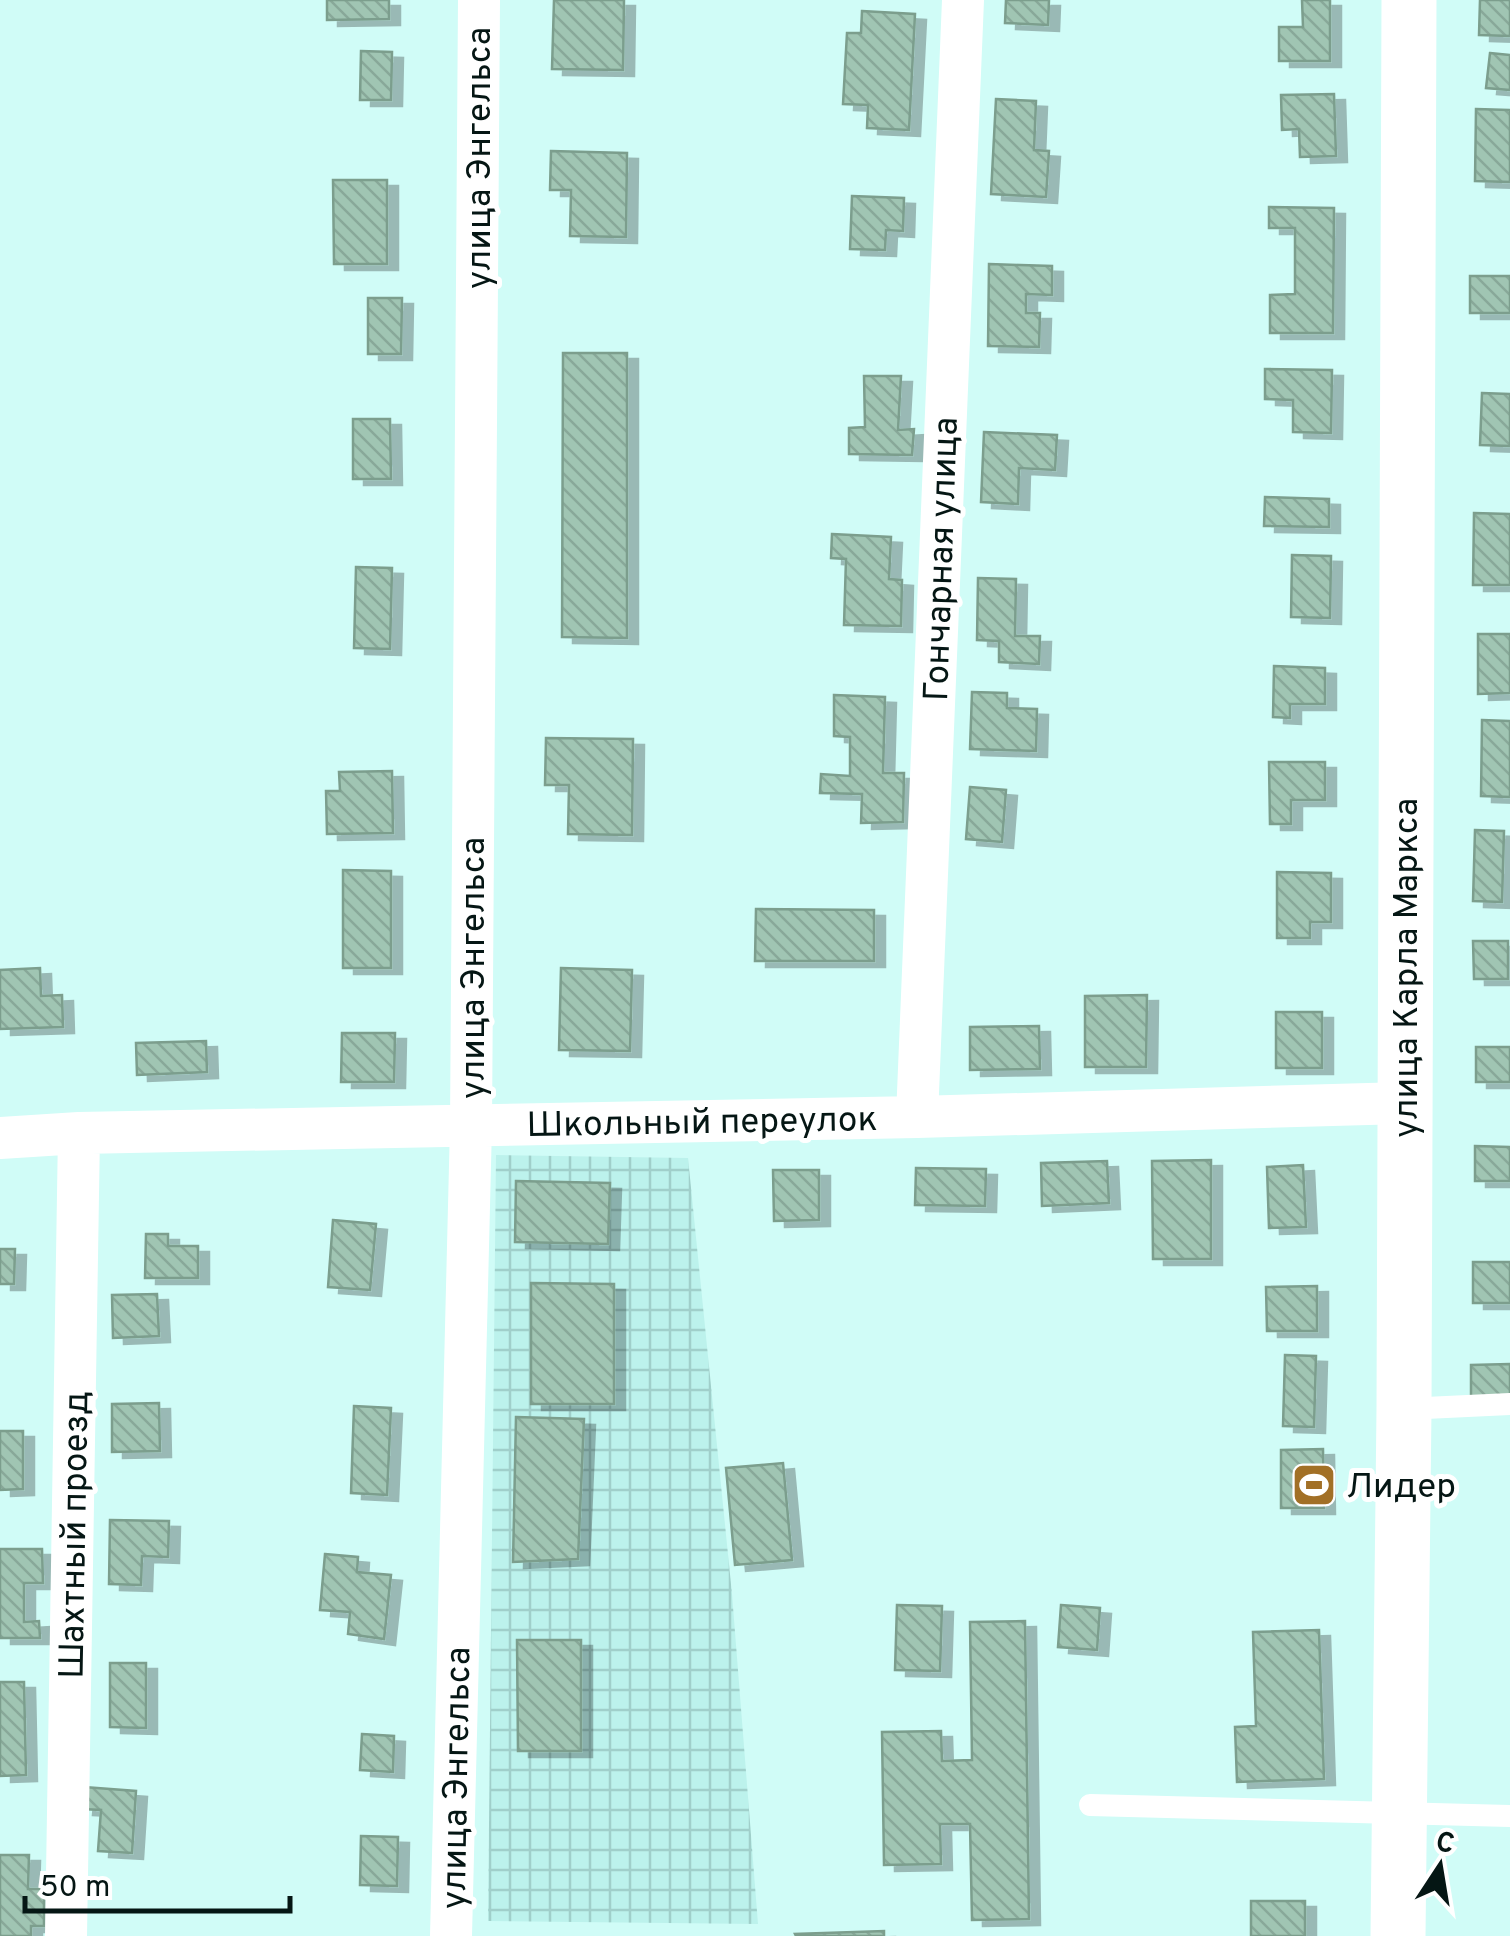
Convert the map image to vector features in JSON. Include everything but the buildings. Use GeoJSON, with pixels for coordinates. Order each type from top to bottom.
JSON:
{"type":"FeatureCollection","features":[{"type":"Feature","properties":{"kind":"street","name":"улица Энгельса"},"geometry":{"type":"LineString","coordinates":[[451,1936],[471,1126],[478,0]]}},
{"type":"Feature","properties":{"kind":"street","name":"Гончарная улица"},"geometry":{"type":"LineString","coordinates":[[917,1117],[963,0]]}},
{"type":"Feature","properties":{"kind":"street","name":"улица Карла Маркса"},"geometry":{"type":"LineString","coordinates":[[1398,1936],[1404,1409],[1409,0]]}},
{"type":"Feature","properties":{"kind":"street","name":"Школьный переулок"},"geometry":{"type":"LineString","coordinates":[[0,1138],[1404,1103]]}},
{"type":"Feature","properties":{"kind":"street","name":"Шахтный проезд"},"geometry":{"type":"LineString","coordinates":[[66,1936],[79,1134]]}},
{"type":"Feature","properties":{"kind":"lane"},"geometry":{"type":"LineString","coordinates":[[1404,1409],[1510,1404]]}},
{"type":"Feature","properties":{"kind":"lane"},"geometry":{"type":"LineString","coordinates":[[1090,1805],[1510,1816]]}},
{"type":"Feature","properties":{"kind":"shaded area"},"geometry":{"type":"Polygon","coordinates":[[[496,1155],[688,1158],[732,1594],[758,1924],[488,1921],[496,1155]]]}},
{"type":"Feature","properties":{"kind":"place","name":"Лидер"},"geometry":{"type":"Point","coordinates":[1314,1485]}}]}
